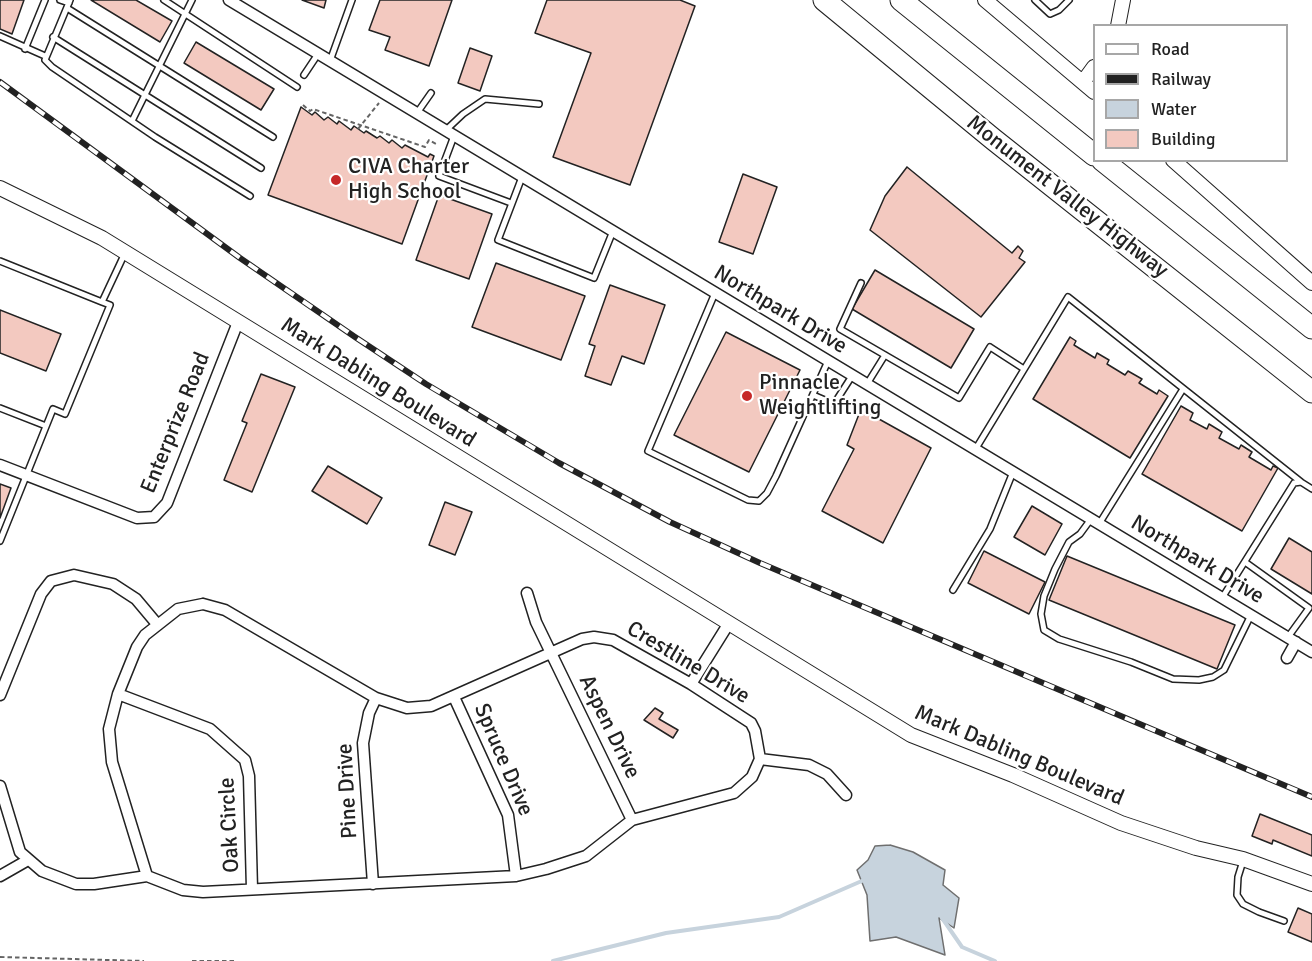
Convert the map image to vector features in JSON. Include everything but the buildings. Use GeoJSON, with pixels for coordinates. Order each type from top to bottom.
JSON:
{"type":"FeatureCollection","features":[{"type":"Feature","properties":{"kind":"highway"},"geometry":{"type":"LineString","coordinates":[[811,0],[894,58]]}},
{"type":"Feature","properties":{"kind":"highway","name":"Monument Valley Highway"},"geometry":{"type":"LineString","coordinates":[[824,0],[1312,392]]}},
{"type":"Feature","properties":{"kind":"highway"},"geometry":{"type":"LineString","coordinates":[[901,0],[1093,153]]}},
{"type":"Feature","properties":{"kind":"highway"},"geometry":{"type":"LineString","coordinates":[[1104,162],[1312,328]]}},
{"type":"Feature","properties":{"kind":"street","name":"Northpark Drive"},"geometry":{"type":"LineString","coordinates":[[229,0],[1312,652]]}},
{"type":"Feature","properties":{"kind":"street"},"geometry":{"type":"LineString","coordinates":[[985,0],[1093,90]]}},
{"type":"Feature","properties":{"kind":"street"},"geometry":{"type":"LineString","coordinates":[[1118,24],[1123,0]]}},
{"type":"Feature","properties":{"kind":"street"},"geometry":{"type":"LineString","coordinates":[[1083,82],[1093,70]]}},
{"type":"Feature","properties":{"kind":"street"},"geometry":{"type":"LineString","coordinates":[[1175,162],[1312,283]]}},
{"type":"Feature","properties":{"kind":"street","name":"Mark Dabling Boulevard"},"geometry":{"type":"LineString","coordinates":[[0,188],[68,219],[125,252],[902,729],[937,747],[1013,776],[1121,823],[1196,848],[1243,860],[1312,884]]}},
{"type":"Feature","properties":{"kind":"street","name":"Enterprize Road"},"geometry":{"type":"LineString","coordinates":[[0,465],[137,518],[154,517],[162,512],[238,321]]}},
{"type":"Feature","properties":{"kind":"street"},"geometry":{"type":"LineString","coordinates":[[62,564],[64,576]]}},
{"type":"Feature","properties":{"kind":"street"},"geometry":{"type":"LineString","coordinates":[[0,694],[41,594],[51,581],[64,576],[88,577],[126,591],[157,624]]}},
{"type":"Feature","properties":{"kind":"street","name":"Aspen Drive"},"geometry":{"type":"LineString","coordinates":[[527,592],[536,622],[632,820]]}},
{"type":"Feature","properties":{"kind":"street","name":"Crestline Drive"},"geometry":{"type":"LineString","coordinates":[[147,876],[109,743],[112,712],[137,647],[157,624],[178,609],[203,604],[225,610],[376,698],[395,706],[419,708],[454,697],[550,651],[582,639],[594,637],[613,640],[691,684],[750,723],[755,730],[760,759]]}},
{"type":"Feature","properties":{"kind":"street"},"geometry":{"type":"LineString","coordinates":[[691,684],[729,623]]}},
{"type":"Feature","properties":{"kind":"street"},"geometry":{"type":"LineString","coordinates":[[1287,658],[1292,640]]}},
{"type":"Feature","properties":{"kind":"street","name":"Oak Circle"},"geometry":{"type":"LineString","coordinates":[[118,694],[210,729],[249,757],[252,890]]}},
{"type":"Feature","properties":{"kind":"street","name":"Spruce Drive"},"geometry":{"type":"LineString","coordinates":[[454,697],[508,814],[516,876]]}},
{"type":"Feature","properties":{"kind":"street","name":"Pine Drive"},"geometry":{"type":"LineString","coordinates":[[373,884],[363,743],[369,713],[376,698]]}},
{"type":"Feature","properties":{"kind":"street"},"geometry":{"type":"LineString","coordinates":[[0,786],[15,841],[28,860],[49,875],[76,884],[94,884],[147,876],[193,891],[516,876],[586,856],[632,820],[734,793],[752,777],[760,759],[809,765],[827,774],[846,795]]}},
{"type":"Feature","properties":{"kind":"street"},"geometry":{"type":"LineString","coordinates":[[0,876],[28,860]]}},
{"type":"Feature","properties":{"kind":"lane"},"geometry":{"type":"LineString","coordinates":[[25,49],[45,0]]}},
{"type":"Feature","properties":{"kind":"lane"},"geometry":{"type":"LineString","coordinates":[[60,0],[160,68],[273,137]]}},
{"type":"Feature","properties":{"kind":"lane"},"geometry":{"type":"LineString","coordinates":[[164,0],[297,87]]}},
{"type":"Feature","properties":{"kind":"lane"},"geometry":{"type":"LineString","coordinates":[[132,121],[192,0]]}},
{"type":"Feature","properties":{"kind":"lane"},"geometry":{"type":"LineString","coordinates":[[330,61],[352,0]]}},
{"type":"Feature","properties":{"kind":"lane"},"geometry":{"type":"LineString","coordinates":[[1035,0],[1050,14],[1059,10],[1069,0]]}},
{"type":"Feature","properties":{"kind":"lane"},"geometry":{"type":"LineString","coordinates":[[45,56],[69,4]]}},
{"type":"Feature","properties":{"kind":"lane"},"geometry":{"type":"LineString","coordinates":[[0,36],[45,56],[52,67],[250,196]]}},
{"type":"Feature","properties":{"kind":"lane"},"geometry":{"type":"LineString","coordinates":[[53,37],[261,168]]}},
{"type":"Feature","properties":{"kind":"lane"},"geometry":{"type":"LineString","coordinates":[[304,75],[318,53]]}},
{"type":"Feature","properties":{"kind":"lane"},"geometry":{"type":"LineString","coordinates":[[417,113],[431,93]]}},
{"type":"Feature","properties":{"kind":"lane"},"geometry":{"type":"LineString","coordinates":[[511,203],[440,176],[450,133],[463,114],[485,99],[539,104]]}},
{"type":"Feature","properties":{"kind":"lane"},"geometry":{"type":"LineString","coordinates":[[522,176],[498,240],[594,278],[613,231]]}},
{"type":"Feature","properties":{"kind":"lane"},"geometry":{"type":"LineString","coordinates":[[102,302],[125,252]]}},
{"type":"Feature","properties":{"kind":"lane"},"geometry":{"type":"LineString","coordinates":[[0,261],[110,305],[65,414],[53,409],[0,541]]}},
{"type":"Feature","properties":{"kind":"lane"},"geometry":{"type":"LineString","coordinates":[[861,283],[840,329],[959,398],[990,347],[1024,369]]}},
{"type":"Feature","properties":{"kind":"lane"},"geometry":{"type":"LineString","coordinates":[[715,293],[648,450],[748,500],[759,501],[767,493],[776,476],[828,361]]}},
{"type":"Feature","properties":{"kind":"lane"},"geometry":{"type":"LineString","coordinates":[[975,450],[1068,297],[1312,489]]}},
{"type":"Feature","properties":{"kind":"lane"},"geometry":{"type":"LineString","coordinates":[[866,384],[885,355]]}},
{"type":"Feature","properties":{"kind":"lane"},"geometry":{"type":"LineString","coordinates":[[813,395],[834,404],[852,376]]}},
{"type":"Feature","properties":{"kind":"lane"},"geometry":{"type":"LineString","coordinates":[[1183,389],[1095,522],[1069,542],[1052,578],[1041,614],[1044,630],[1059,639],[1131,662],[1173,679],[1199,680],[1213,677],[1224,670],[1251,615]]}},
{"type":"Feature","properties":{"kind":"lane"},"geometry":{"type":"LineString","coordinates":[[0,408],[46,426]]}},
{"type":"Feature","properties":{"kind":"lane"},"geometry":{"type":"LineString","coordinates":[[953,590],[990,529],[1013,472]]}},
{"type":"Feature","properties":{"kind":"lane"},"geometry":{"type":"LineString","coordinates":[[1222,598],[1294,483],[1301,482]]}},
{"type":"Feature","properties":{"kind":"lane"},"geometry":{"type":"LineString","coordinates":[[1245,562],[1311,608],[1292,640]]}},
{"type":"Feature","properties":{"kind":"lane"},"geometry":{"type":"LineString","coordinates":[[1243,860],[1238,877],[1237,896],[1243,904],[1284,921]]}},
{"type":"Feature","properties":{"kind":"path"},"geometry":{"type":"LineString","coordinates":[[358,129],[380,103]]}},
{"type":"Feature","properties":{"kind":"path"},"geometry":{"type":"LineString","coordinates":[[303,105],[310,111],[425,147],[429,140],[438,145]]}},
{"type":"Feature","properties":{"kind":"path"},"geometry":{"type":"LineString","coordinates":[[0,957],[144,961]]}},
{"type":"Feature","properties":{"kind":"path"},"geometry":{"type":"LineString","coordinates":[[192,961],[234,961]]}},
{"type":"Feature","properties":{"kind":"water"},"geometry":{"type":"Polygon","coordinates":[[[890,845],[913,852],[945,870],[943,885],[959,898],[954,928],[939,918],[945,955],[896,937],[870,941],[867,895],[857,870],[868,860],[875,846],[890,845]]]}},
{"type":"Feature","properties":{"kind":"waterway"},"geometry":{"type":"LineString","coordinates":[[553,961],[666,933],[779,917],[864,880]]}},
{"type":"Feature","properties":{"kind":"waterway"},"geometry":{"type":"LineString","coordinates":[[942,918],[962,947],[995,961]]}},
{"type":"Feature","properties":{"kind":"railway"},"geometry":{"type":"LineString","coordinates":[[0,82],[240,258],[355,337],[426,384],[559,463],[670,522],[760,563],[1312,797]]}},
{"type":"Feature","properties":{"kind":"place","name":"CIVA Charter High School"},"geometry":{"type":"Point","coordinates":[336,180]}},
{"type":"Feature","properties":{"kind":"place","name":"Pinnacle Weightlifting"},"geometry":{"type":"Point","coordinates":[747,396]}}]}
